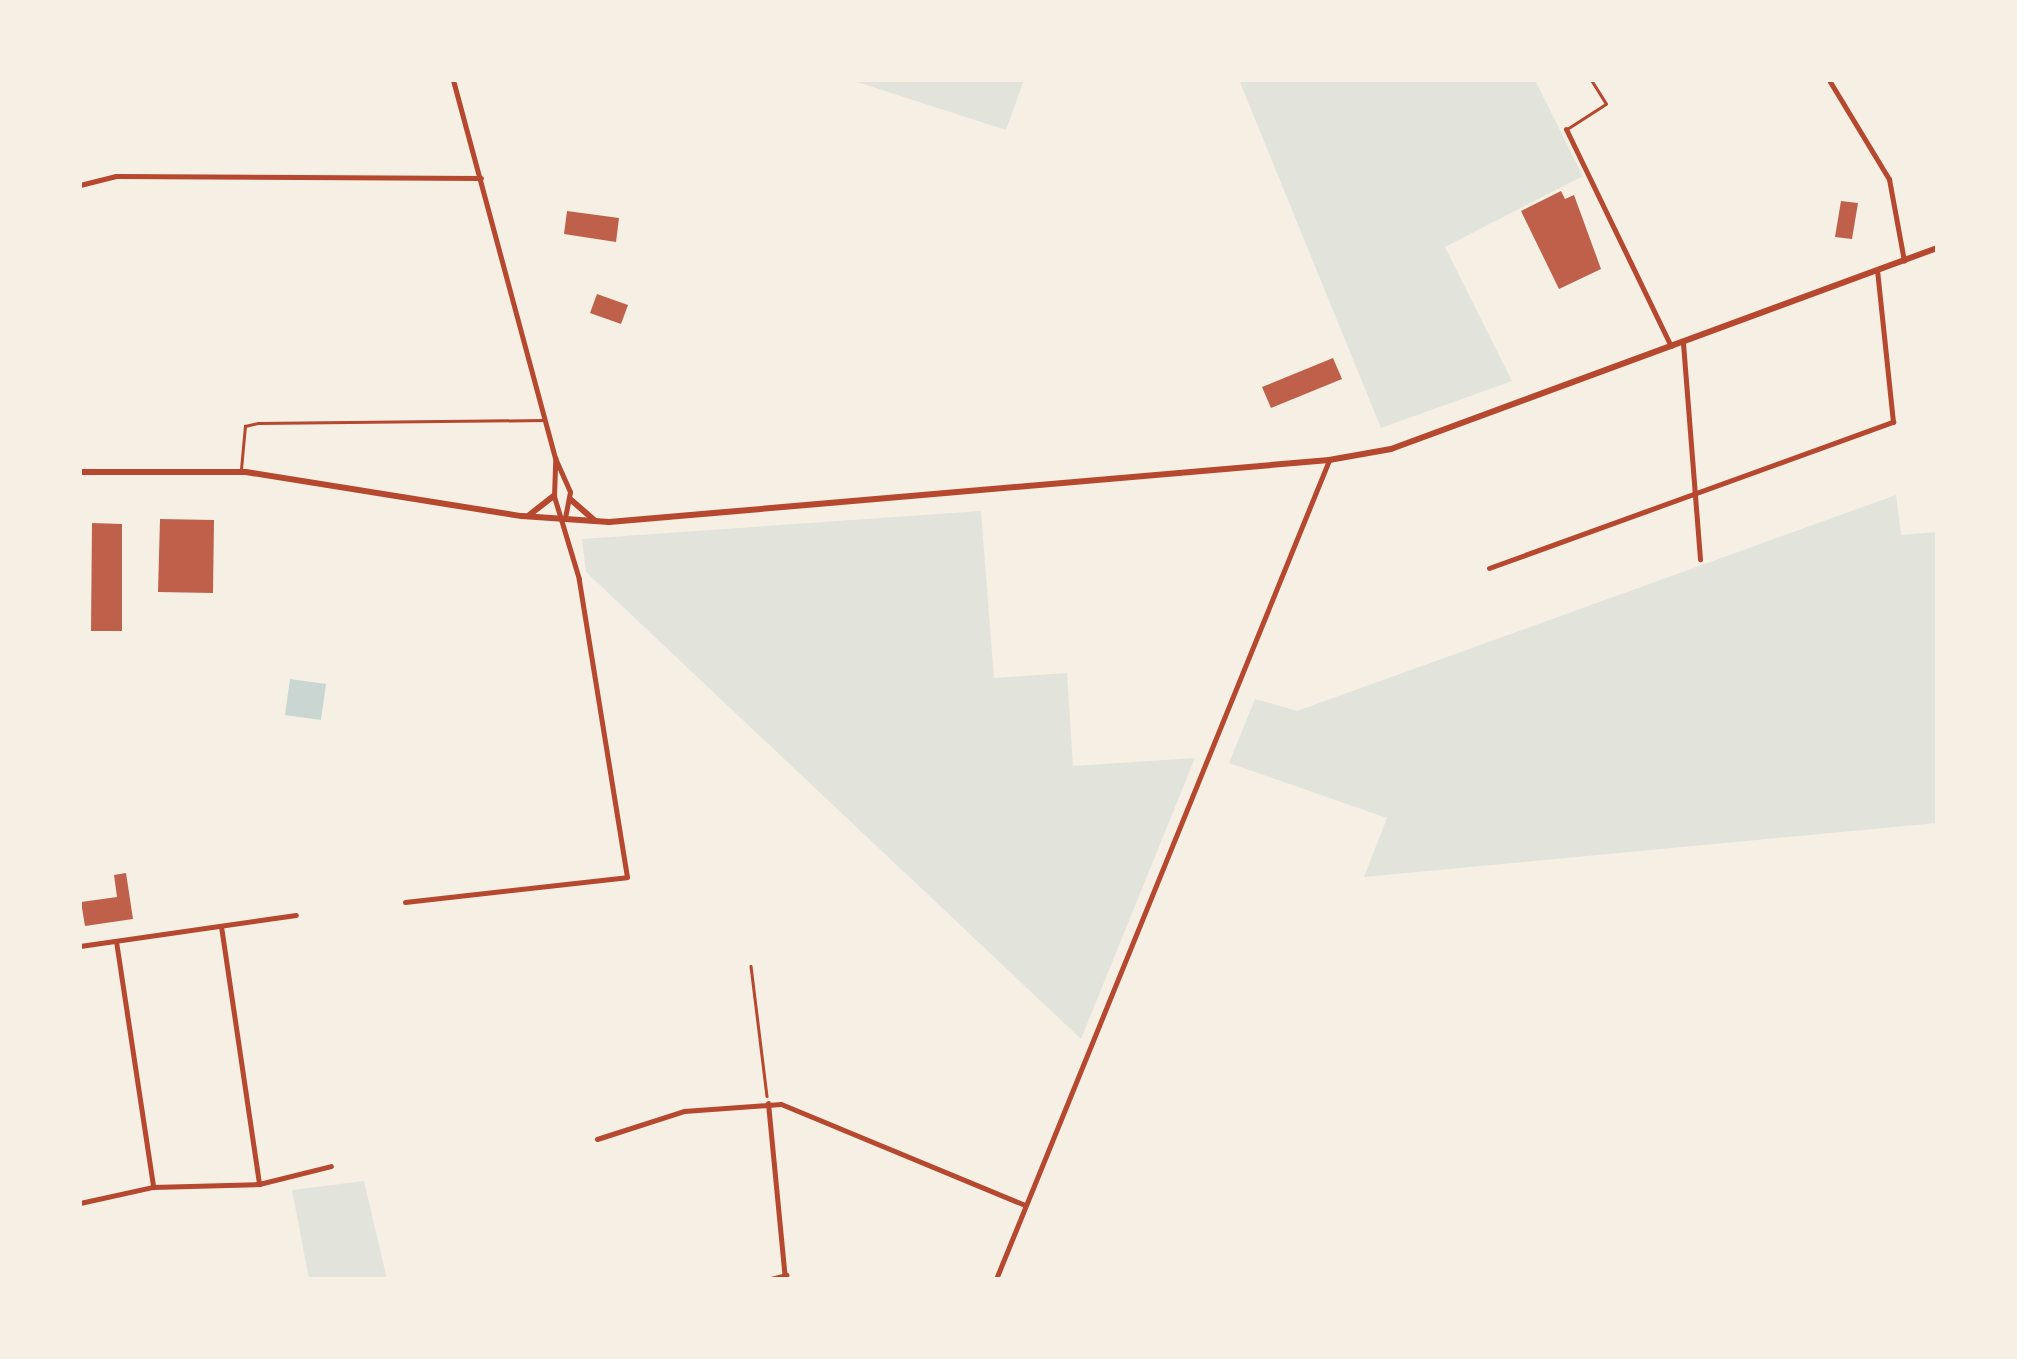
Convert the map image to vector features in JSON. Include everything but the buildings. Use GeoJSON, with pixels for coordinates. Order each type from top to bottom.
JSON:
{"type":"FeatureCollection","features":[{"type":"Feature","properties":{"kind":"street"},"geometry":{"type":"LineString","coordinates":[[454,80],[555,458],[570,500],[596,522]]}},
{"type":"Feature","properties":{"kind":"street"},"geometry":{"type":"LineString","coordinates":[[1829,80],[1889,179],[1904,260]]}},
{"type":"Feature","properties":{"kind":"street"},"geometry":{"type":"LineString","coordinates":[[1566,130],[1672,346]]}},
{"type":"Feature","properties":{"kind":"street"},"geometry":{"type":"LineString","coordinates":[[80,185],[116,176],[481,178]]}},
{"type":"Feature","properties":{"kind":"street"},"geometry":{"type":"LineString","coordinates":[[80,472],[241,472],[528,516],[596,522],[1328,460],[1391,449],[1937,248]]}},
{"type":"Feature","properties":{"kind":"street"},"geometry":{"type":"LineString","coordinates":[[1489,568],[1893,422],[1877,271]]}},
{"type":"Feature","properties":{"kind":"street"},"geometry":{"type":"LineString","coordinates":[[1682,342],[1700,559]]}},
{"type":"Feature","properties":{"kind":"street"},"geometry":{"type":"LineString","coordinates":[[405,902],[626,877],[564,521],[554,496],[555,458]]}},
{"type":"Feature","properties":{"kind":"street"},"geometry":{"type":"LineString","coordinates":[[996,1279],[1328,460]]}},
{"type":"Feature","properties":{"kind":"street"},"geometry":{"type":"LineString","coordinates":[[528,516],[554,496]]}},
{"type":"Feature","properties":{"kind":"street"},"geometry":{"type":"LineString","coordinates":[[564,521],[570,500]]}},
{"type":"Feature","properties":{"kind":"street"},"geometry":{"type":"LineString","coordinates":[[80,946],[296,915]]}},
{"type":"Feature","properties":{"kind":"street"},"geometry":{"type":"LineString","coordinates":[[222,926],[258,1184]]}},
{"type":"Feature","properties":{"kind":"street"},"geometry":{"type":"LineString","coordinates":[[116,941],[154,1187]]}},
{"type":"Feature","properties":{"kind":"street"},"geometry":{"type":"LineString","coordinates":[[598,1139],[684,1111],[768,1102],[1026,1205]]}},
{"type":"Feature","properties":{"kind":"street"},"geometry":{"type":"LineString","coordinates":[[768,1102],[786,1277],[771,1279]]}},
{"type":"Feature","properties":{"kind":"street"},"geometry":{"type":"LineString","coordinates":[[80,1203],[154,1187],[258,1184],[331,1166]]}},
{"type":"Feature","properties":{"kind":"lane"},"geometry":{"type":"LineString","coordinates":[[1566,130],[1606,104],[1591,80]]}},
{"type":"Feature","properties":{"kind":"lane"},"geometry":{"type":"LineString","coordinates":[[241,472],[245,426],[546,420]]}},
{"type":"Feature","properties":{"kind":"path"},"geometry":{"type":"LineString","coordinates":[[751,966],[768,1102]]}},
{"type":"Feature","properties":{"kind":"shaded area"},"geometry":{"type":"Polygon","coordinates":[[[851,80],[1024,80],[1006,130],[851,80]]]}},
{"type":"Feature","properties":{"kind":"shaded area"},"geometry":{"type":"Polygon","coordinates":[[[1239,80],[1535,80],[1583,176],[1445,247],[1512,381],[1381,428],[1239,80]]]}},
{"type":"Feature","properties":{"kind":"shaded area"},"geometry":{"type":"Polygon","coordinates":[[[1896,495],[1901,535],[1937,532],[1937,823],[1364,877],[1387,818],[1229,763],[1255,699],[1297,711],[1896,495]]]}},
{"type":"Feature","properties":{"kind":"shaded area"},"geometry":{"type":"Polygon","coordinates":[[[981,511],[994,678],[1067,673],[1073,766],[1195,758],[1081,1039],[586,572],[582,539],[981,511]]]}},
{"type":"Feature","properties":{"kind":"shaded area"},"geometry":{"type":"Polygon","coordinates":[[[290,679],[326,684],[321,720],[285,715],[290,679]]]}},
{"type":"Feature","properties":{"kind":"shaded area"},"geometry":{"type":"Polygon","coordinates":[[[364,1181],[387,1279],[309,1279],[292,1190],[364,1181]]]}}]}
